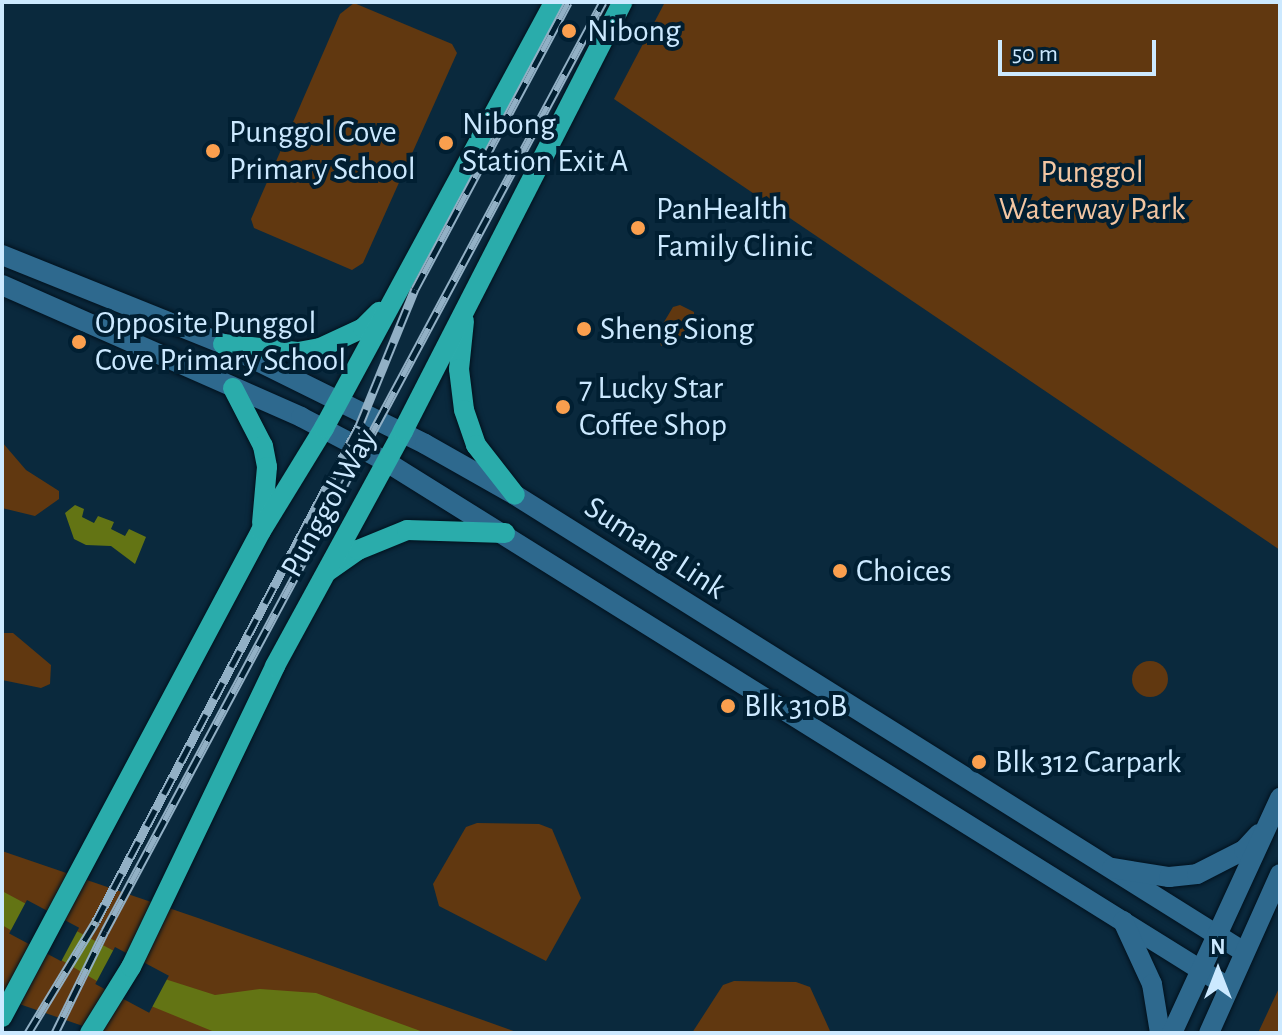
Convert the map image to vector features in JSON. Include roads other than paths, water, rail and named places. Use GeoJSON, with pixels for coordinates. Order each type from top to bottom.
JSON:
{"type":"FeatureCollection","features":[{"type":"Feature","properties":{"kind":"main road","name":"Punggol Way"},"geometry":{"type":"LineString","coordinates":[[2,1017],[261,531],[324,428],[338,397],[554,2]]}},
{"type":"Feature","properties":{"kind":"main road","name":"Punggol Way"},"geometry":{"type":"LineString","coordinates":[[90,1033],[131,967],[324,574],[403,431],[623,2]]}},
{"type":"Feature","properties":{"kind":"main road"},"geometry":{"type":"LineString","coordinates":[[223,344],[298,352],[320,348],[363,328],[398,290]]}},
{"type":"Feature","properties":{"kind":"main road"},"geometry":{"type":"LineString","coordinates":[[465,309],[459,369],[464,410],[476,445],[515,495]]}},
{"type":"Feature","properties":{"kind":"main road"},"geometry":{"type":"LineString","coordinates":[[233,388],[258,431],[267,467],[261,531]]}},
{"type":"Feature","properties":{"kind":"main road"},"geometry":{"type":"LineString","coordinates":[[324,574],[358,550],[407,530],[505,533]]}},
{"type":"Feature","properties":{"kind":"street","name":"Sumang Link"},"geometry":{"type":"LineString","coordinates":[[2,255],[223,344],[403,431],[515,495],[1100,866],[1244,952]]}},
{"type":"Feature","properties":{"kind":"street"},"geometry":{"type":"LineString","coordinates":[[2,285],[324,428],[385,461],[505,533],[1228,987]]}},
{"type":"Feature","properties":{"kind":"street"},"geometry":{"type":"LineString","coordinates":[[1172,1033],[1280,798]]}},
{"type":"Feature","properties":{"kind":"street"},"geometry":{"type":"LineString","coordinates":[[1100,866],[1169,877],[1197,874],[1244,850],[1269,824]]}},
{"type":"Feature","properties":{"kind":"street"},"geometry":{"type":"LineString","coordinates":[[1209,1033],[1280,874]]}},
{"type":"Feature","properties":{"kind":"street"},"geometry":{"type":"LineString","coordinates":[[1122,919],[1152,984],[1160,1033]]}},
{"type":"Feature","properties":{"kind":"railway"},"geometry":{"type":"LineString","coordinates":[[28,1033],[96,921],[359,426],[415,289],[568,2]]}},
{"type":"Feature","properties":{"kind":"railway"},"geometry":{"type":"LineString","coordinates":[[55,1033],[105,931],[603,2]]}},
{"type":"Feature","properties":{"kind":"place","name":"Nibong"},"geometry":{"type":"Point","coordinates":[569,31]}},
{"type":"Feature","properties":{"kind":"place","name":"Nibong Station Exit A"},"geometry":{"type":"Point","coordinates":[446,143]}},
{"type":"Feature","properties":{"kind":"place","name":"Punggol Cove Primary School"},"geometry":{"type":"Point","coordinates":[213,151]}},
{"type":"Feature","properties":{"kind":"place","name":"PanHealth Family Clinic"},"geometry":{"type":"Point","coordinates":[638,228]}},
{"type":"Feature","properties":{"kind":"place","name":"Sheng Siong"},"geometry":{"type":"Point","coordinates":[584,329]}},
{"type":"Feature","properties":{"kind":"place","name":"Opposite Punggol Cove Primary School"},"geometry":{"type":"Point","coordinates":[79,342]}},
{"type":"Feature","properties":{"kind":"place","name":"7 Lucky Star Coffee Shop"},"geometry":{"type":"Point","coordinates":[563,407]}},
{"type":"Feature","properties":{"kind":"place","name":"Choices"},"geometry":{"type":"Point","coordinates":[840,571]}},
{"type":"Feature","properties":{"kind":"place","name":"Blk 310B"},"geometry":{"type":"Point","coordinates":[728,706]}},
{"type":"Feature","properties":{"kind":"place","name":"Blk 312 Carpark"},"geometry":{"type":"Point","coordinates":[979,762]}},
{"type":"Feature","properties":{"kind":"park label","name":"Punggol Waterway Park"},"geometry":{"type":"Point","coordinates":[1092,192]}}]}
